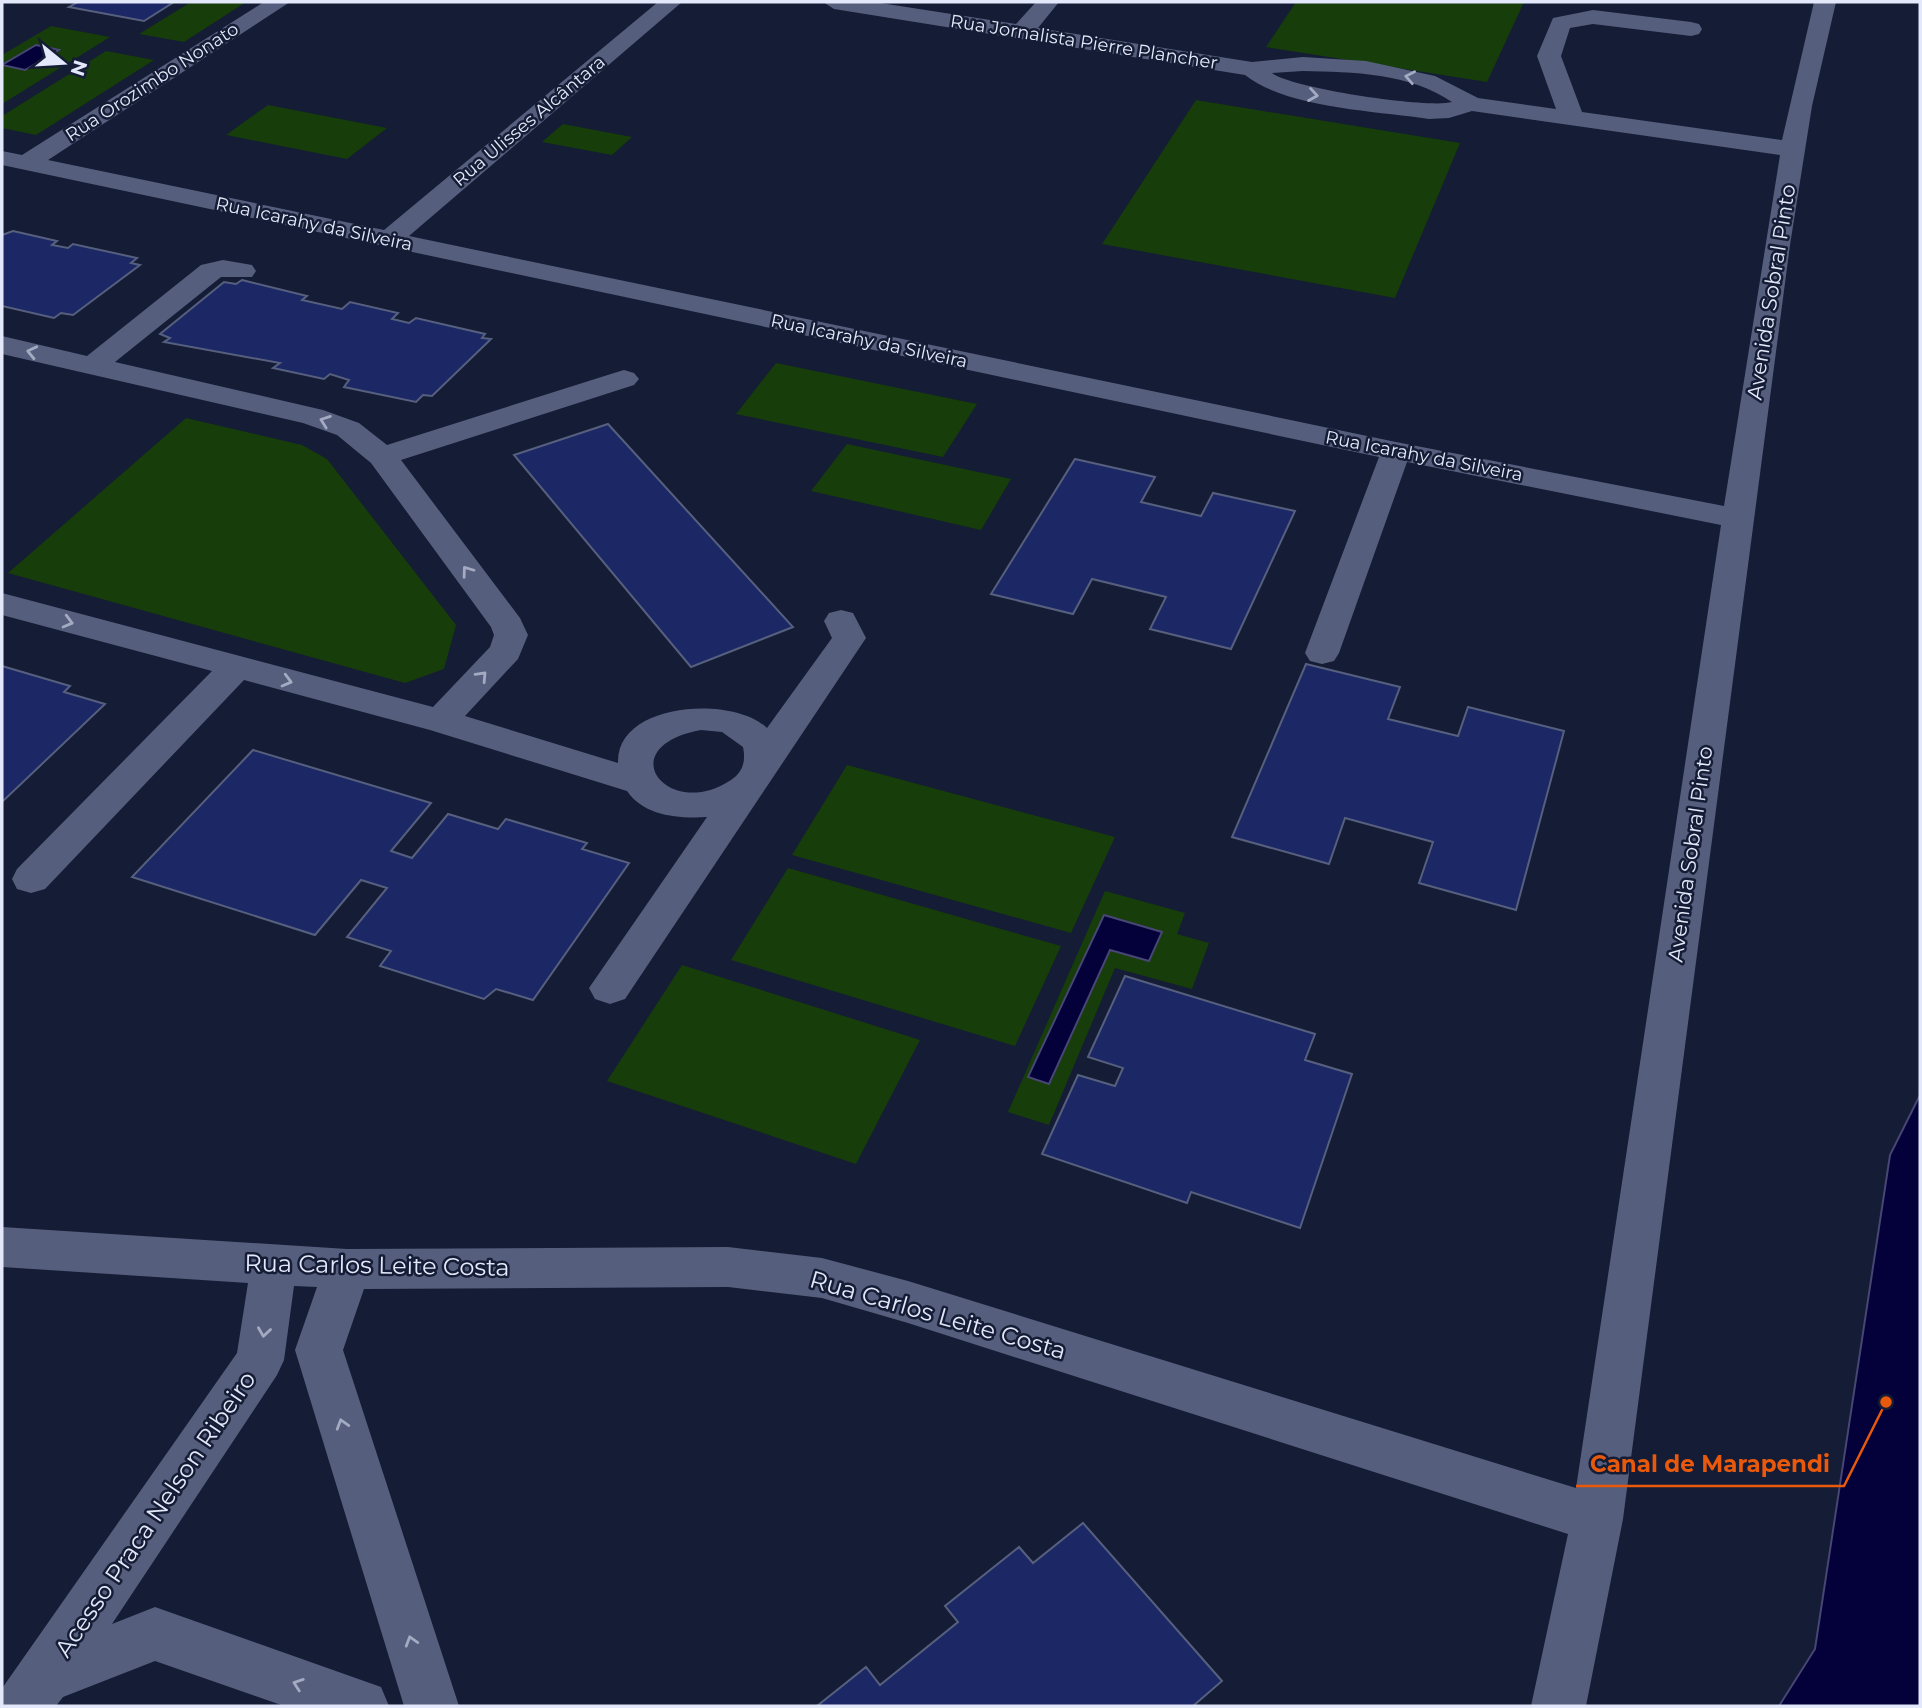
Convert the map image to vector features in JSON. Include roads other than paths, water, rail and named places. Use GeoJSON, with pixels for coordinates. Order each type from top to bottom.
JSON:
{"type":"FeatureCollection","features":[{"type":"Feature","properties":{"kind":"street","name":"Rua Orozimbo Nonato"},"geometry":{"type":"LineString","coordinates":[[14,161],[279,2]]}},
{"type":"Feature","properties":{"kind":"street","name":"Rua Ulisses Alcântara"},"geometry":{"type":"LineString","coordinates":[[388,240],[671,2]]}},
{"type":"Feature","properties":{"kind":"street","name":"Rua Jornalista Pierre Plancher"},"geometry":{"type":"LineString","coordinates":[[834,2],[1252,69],[1300,63],[1359,68],[1438,84],[1458,92],[1471,104]]}},
{"type":"Feature","properties":{"kind":"street"},"geometry":{"type":"LineString","coordinates":[[1022,32],[1048,2]]}},
{"type":"Feature","properties":{"kind":"street","name":"Avenida Sobral Pinto"},"geometry":{"type":"LineString","coordinates":[[1559,1706],[1597,1519],[1737,518],[1793,149],[1825,2]]}},
{"type":"Feature","properties":{"kind":"street"},"geometry":{"type":"LineString","coordinates":[[1572,118],[1550,64],[1549,55],[1561,23],[1593,17],[1692,29]]}},
{"type":"Feature","properties":{"kind":"street","name":"Rua Jornalista Pierre Plancher"},"geometry":{"type":"LineString","coordinates":[[1252,69],[1281,88],[1429,112],[1449,111],[1471,104],[1793,149]]}},
{"type":"Feature","properties":{"kind":"street","name":"Rua Icarahy da Silveira"},"geometry":{"type":"LineString","coordinates":[[14,161],[1396,451],[1737,518]]}},
{"type":"Feature","properties":{"kind":"street"},"geometry":{"type":"LineString","coordinates":[[83,363],[187,270],[189,264],[181,262]]}},
{"type":"Feature","properties":{"kind":"street"},"geometry":{"type":"LineString","coordinates":[[83,363],[211,271],[223,268],[242,271]]}},
{"type":"Feature","properties":{"kind":"street"},"geometry":{"type":"LineString","coordinates":[[2,345],[312,416],[348,429],[382,456],[508,626],[511,635],[506,650],[440,722]]}},
{"type":"Feature","properties":{"kind":"street"},"geometry":{"type":"LineString","coordinates":[[382,456],[624,379]]}},
{"type":"Feature","properties":{"kind":"street"},"geometry":{"type":"LineString","coordinates":[[1322,653],[1396,451]]}},
{"type":"Feature","properties":{"kind":"street"},"geometry":{"type":"LineString","coordinates":[[2,604],[440,722],[639,782],[657,798],[687,807],[730,799],[755,775],[762,747],[753,735],[739,725],[721,719],[680,721],[647,739],[637,753],[634,768],[639,782]]}},
{"type":"Feature","properties":{"kind":"street"},"geometry":{"type":"LineString","coordinates":[[610,988],[849,639],[841,621]]}},
{"type":"Feature","properties":{"kind":"street"},"geometry":{"type":"LineString","coordinates":[[31,878],[236,667]]}},
{"type":"Feature","properties":{"kind":"street","name":"Rua Carlos Leite Costa"},"geometry":{"type":"LineString","coordinates":[[2,1247],[347,1269],[728,1267],[822,1278],[908,1302],[1597,1519]]}},
{"type":"Feature","properties":{"kind":"street","name":"Acesso Praca Nelson Ribeiro"},"geometry":{"type":"LineString","coordinates":[[33,1692],[260,1360],[274,1265]]}},
{"type":"Feature","properties":{"kind":"street"},"geometry":{"type":"LineString","coordinates":[[347,1269],[319,1350],[431,1706]]}},
{"type":"Feature","properties":{"kind":"street"},"geometry":{"type":"LineString","coordinates":[[33,1692],[155,1634],[362,1706]]}},
{"type":"Feature","properties":{"kind":"place","name":"Canal de Marapendi"},"geometry":{"type":"Point","coordinates":[1886,1402]}}]}
